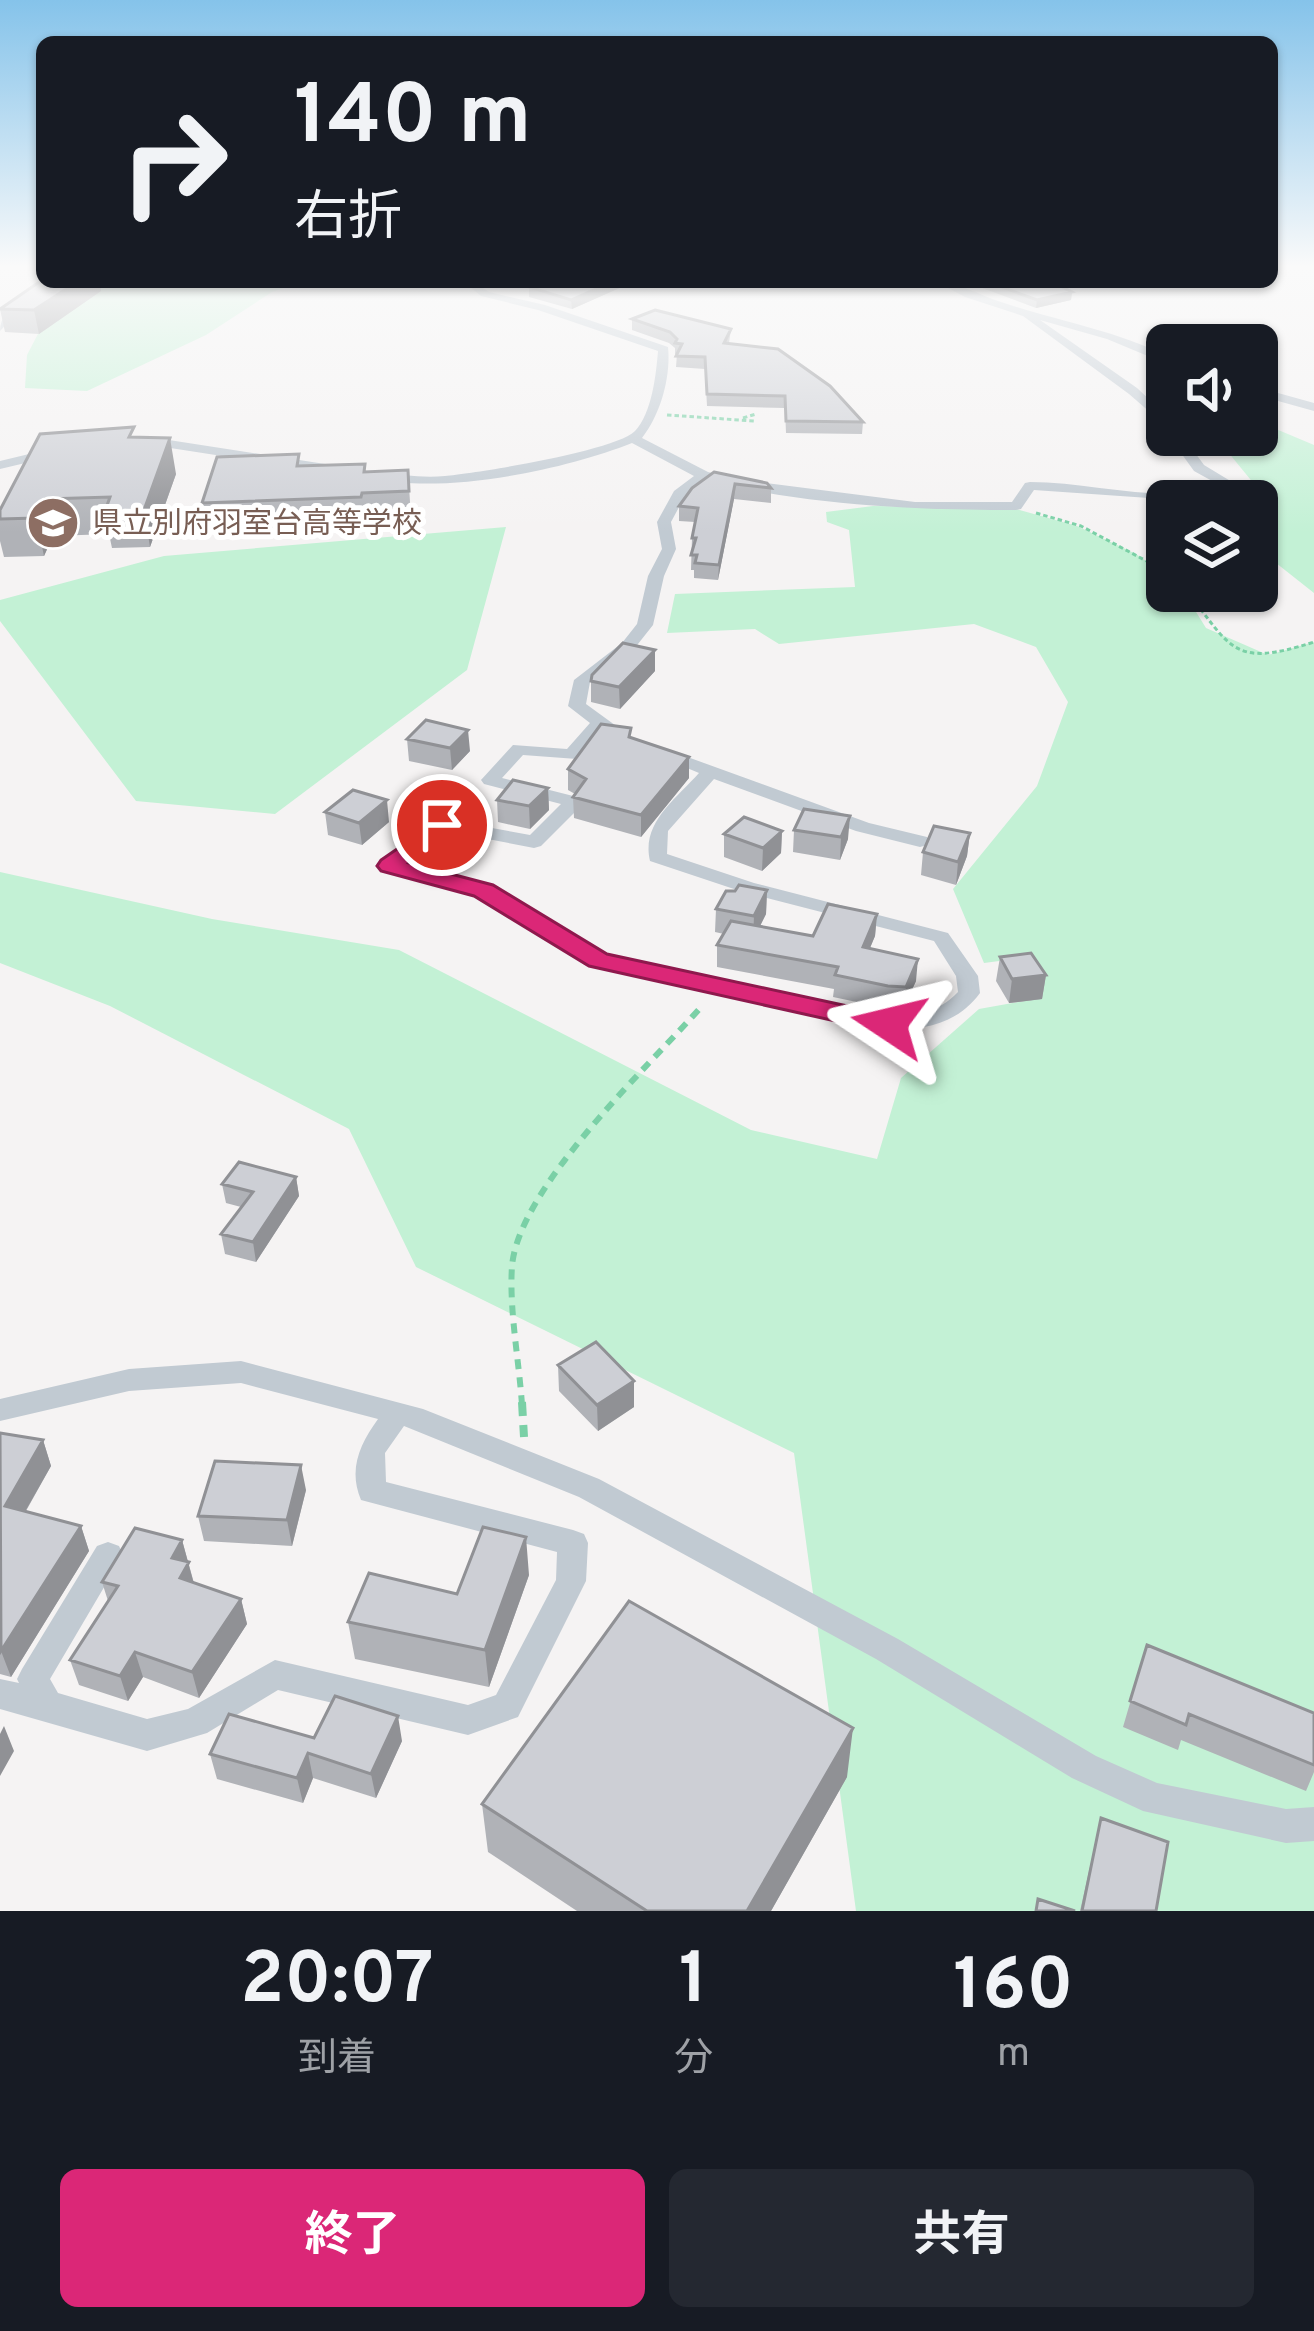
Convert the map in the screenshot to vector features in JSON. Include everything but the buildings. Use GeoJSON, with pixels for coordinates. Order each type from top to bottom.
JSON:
{"type":"FeatureCollection","features":[{"type":"Feature","properties":{"kind":"street"},"geometry":{"type":"LineString","coordinates":[[369,475],[452,479],[590,453],[634,439],[648,424],[664,372],[664,355]]}},
{"type":"Feature","properties":{"kind":"street"},"geometry":{"type":"LineString","coordinates":[[1083,355],[1146,403]]}},
{"type":"Feature","properties":{"kind":"street"},"geometry":{"type":"LineString","coordinates":[[1278,397],[1314,407]]}},
{"type":"Feature","properties":{"kind":"street"},"geometry":{"type":"LineString","coordinates":[[128,439],[347,471]]}},
{"type":"Feature","properties":{"kind":"street"},"geometry":{"type":"LineString","coordinates":[[634,439],[703,475],[735,483],[915,506],[1016,506],[1030,486],[1180,496],[1219,495],[1235,488],[1199,468],[1190,456]]}},
{"type":"Feature","properties":{"kind":"street"},"geometry":{"type":"LineString","coordinates":[[0,465],[66,449]]}},
{"type":"Feature","properties":{"kind":"street"},"geometry":{"type":"LineString","coordinates":[[703,475],[680,494],[664,522],[669,549],[656,576],[645,625],[628,646],[583,680],[578,706],[643,745],[708,774],[920,841]]}},
{"type":"Feature","properties":{"kind":"street"},"geometry":{"type":"LineString","coordinates":[[600,722],[571,754],[519,749],[490,780],[574,802],[534,842],[442,825],[390,866],[484,891],[598,961],[718,988],[889,1024],[941,1018],[969,993],[967,976],[941,937],[747,887],[657,857],[658,830],[708,774]]}},
{"type":"Feature","properties":{"kind":"street"},"geometry":{"type":"LineString","coordinates":[[0,1410],[129,1380],[241,1372],[398,1414],[589,1488],[886,1649],[1084,1766],[1155,1799],[1286,1826],[1314,1825]]}},
{"type":"Feature","properties":{"kind":"street"},"geometry":{"type":"LineString","coordinates":[[0,1694],[147,1735],[195,1722],[275,1675],[468,1720],[507,1706],[571,1581],[573,1544],[371,1491],[371,1451],[398,1414]]}},
{"type":"Feature","properties":{"kind":"street"},"geometry":{"type":"LineString","coordinates":[[47,1705],[33,1679],[108,1555]]}},
{"type":"Feature","properties":{"kind":"path"},"geometry":{"type":"LineString","coordinates":[[743,418],[756,414]]}},
{"type":"Feature","properties":{"kind":"path"},"geometry":{"type":"LineString","coordinates":[[650,415],[754,421]]}},
{"type":"Feature","properties":{"kind":"path"},"geometry":{"type":"LineString","coordinates":[[1016,506],[1081,526],[1146,561]]}},
{"type":"Feature","properties":{"kind":"path"},"geometry":{"type":"LineString","coordinates":[[1200,612],[1227,644],[1245,652],[1268,655],[1314,642]]}},
{"type":"Feature","properties":{"kind":"path"},"geometry":{"type":"LineString","coordinates":[[525,1466],[512,1268],[519,1232],[539,1190],[718,988]]}},
{"type":"Feature","properties":{"kind":"green space"},"geometry":{"type":"Polygon","coordinates":[[[27,355],[163,355],[87,391],[25,388],[27,355]]]}},
{"type":"Feature","properties":{"kind":"green space"},"geometry":{"type":"Polygon","coordinates":[[[1278,430],[1314,445],[1314,593],[1278,564],[1278,480],[1251,480],[1231,456],[1278,456],[1278,430]]]}},
{"type":"Feature","properties":{"kind":"green space"},"geometry":{"type":"Polygon","coordinates":[[[873,506],[1012,508],[1077,526],[1146,561],[1146,612],[1196,612],[1206,628],[1268,655],[1314,642],[1314,1911],[856,1911],[794,1453],[416,1267],[349,1129],[110,1006],[0,963],[0,872],[212,919],[399,950],[751,1130],[877,1159],[901,1078],[979,1009],[1041,998],[1022,958],[984,963],[953,889],[1037,786],[1068,702],[1036,647],[974,624],[779,644],[755,629],[667,633],[675,594],[855,587],[849,530],[827,522],[826,512],[873,506]]]}},
{"type":"Feature","properties":{"kind":"green space"},"geometry":{"type":"Polygon","coordinates":[[[506,527],[467,670],[275,814],[136,801],[0,621],[0,600],[164,556],[506,527]]]}},
{"type":"Feature","properties":{"kind":"place","name":"県立別府羽室台高等学校"},"geometry":{"type":"Point","coordinates":[53,523]}},
{"type":"Feature","properties":{"kind":"route"},"geometry":{"type":"LineString","coordinates":[[442,825],[390,866],[484,891],[598,961],[889,1024]]}}]}
